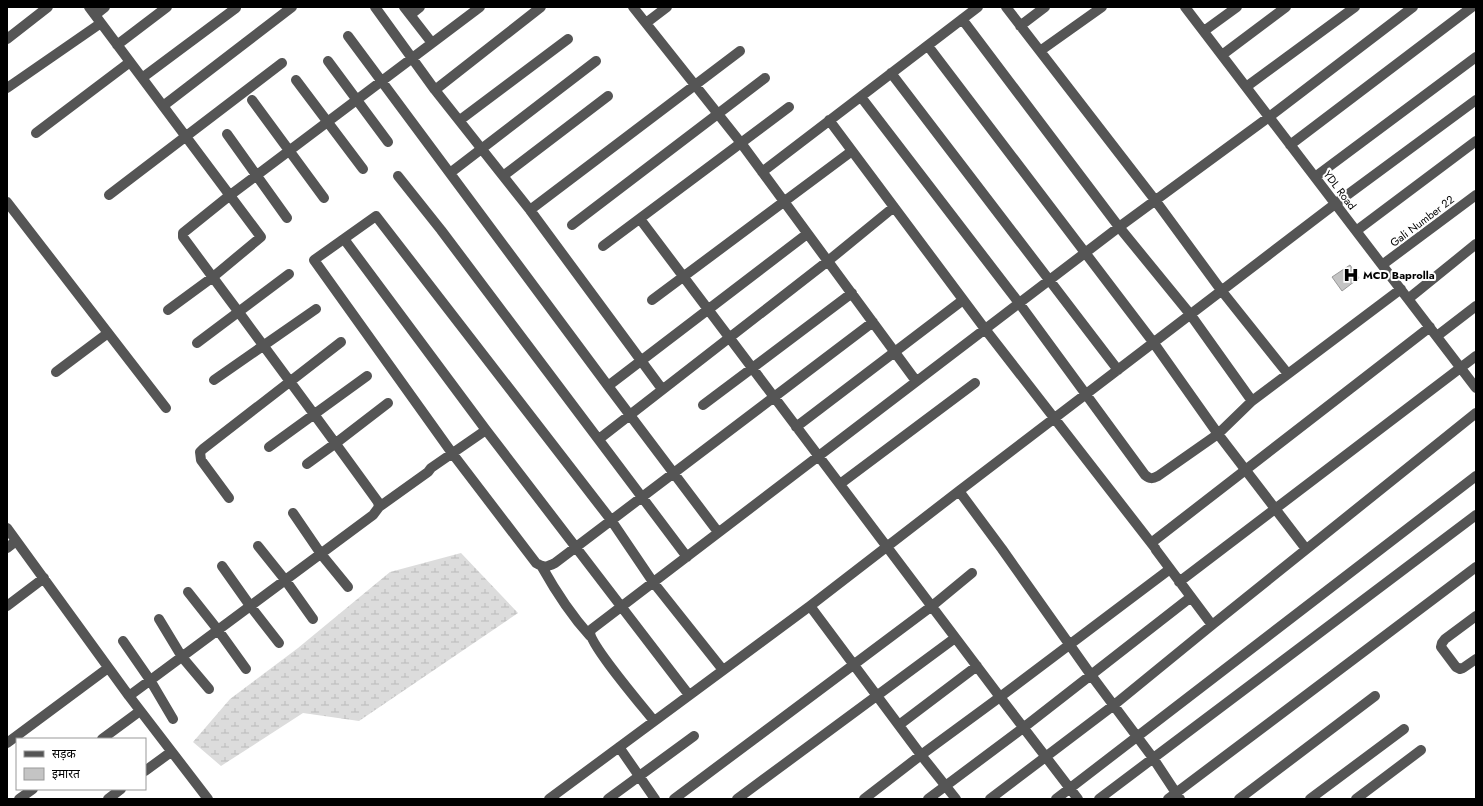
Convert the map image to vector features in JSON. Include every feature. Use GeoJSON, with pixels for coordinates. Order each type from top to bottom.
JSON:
{"type":"FeatureCollection","features":[{"type":"Feature","properties":{"kind":"street"},"geometry":{"type":"LineString","coordinates":[[7,39],[48,7]]}},
{"type":"Feature","properties":{"kind":"street"},"geometry":{"type":"LineString","coordinates":[[106,7],[92,11],[261,237],[213,277],[168,310]]}},
{"type":"Feature","properties":{"kind":"street"},"geometry":{"type":"LineString","coordinates":[[117,45],[167,7]]}},
{"type":"Feature","properties":{"kind":"street"},"geometry":{"type":"LineString","coordinates":[[163,106],[292,7]]}},
{"type":"Feature","properties":{"kind":"street"},"geometry":{"type":"LineString","coordinates":[[375,7],[435,90],[530,210],[662,389]]}},
{"type":"Feature","properties":{"kind":"street"},"geometry":{"type":"LineString","coordinates":[[420,7],[407,11],[432,43]]}},
{"type":"Feature","properties":{"kind":"street"},"geometry":{"type":"LineString","coordinates":[[379,507],[378,502],[336,443],[182,235],[188,227],[480,7]]}},
{"type":"Feature","properties":{"kind":"street"},"geometry":{"type":"LineString","coordinates":[[435,90],[541,7]]}},
{"type":"Feature","properties":{"kind":"street"},"geometry":{"type":"LineString","coordinates":[[633,7],[741,143],[916,381]]}},
{"type":"Feature","properties":{"kind":"street"},"geometry":{"type":"LineString","coordinates":[[646,23],[667,7]]}},
{"type":"Feature","properties":{"kind":"street"},"geometry":{"type":"LineString","coordinates":[[762,172],[978,7]]}},
{"type":"Feature","properties":{"kind":"street"},"geometry":{"type":"LineString","coordinates":[[1006,7],[1155,200],[1221,290],[1288,374]]}},
{"type":"Feature","properties":{"kind":"street"},"geometry":{"type":"LineString","coordinates":[[1020,26],[1046,7]]}},
{"type":"Feature","properties":{"kind":"street"},"geometry":{"type":"LineString","coordinates":[[1040,51],[1102,7]]}},
{"type":"Feature","properties":{"kind":"street","name":"YDL Road"},"geometry":{"type":"LineString","coordinates":[[1185,7],[1476,388]]}},
{"type":"Feature","properties":{"kind":"street"},"geometry":{"type":"LineString","coordinates":[[1204,32],[1237,7]]}},
{"type":"Feature","properties":{"kind":"street"},"geometry":{"type":"LineString","coordinates":[[1222,55],[1286,7]]}},
{"type":"Feature","properties":{"kind":"street"},"geometry":{"type":"LineString","coordinates":[[1246,87],[1355,7]]}},
{"type":"Feature","properties":{"kind":"street"},"geometry":{"type":"LineString","coordinates":[[590,636],[592,629],[718,532],[1119,227],[1269,117],[1413,7]]}},
{"type":"Feature","properties":{"kind":"street"},"geometry":{"type":"LineString","coordinates":[[1290,145],[1472,7]]}},
{"type":"Feature","properties":{"kind":"street"},"geometry":{"type":"LineString","coordinates":[[142,78],[236,8]]}},
{"type":"Feature","properties":{"kind":"street"},"geometry":{"type":"LineString","coordinates":[[962,19],[1119,227],[1190,314],[1252,401]]}},
{"type":"Feature","properties":{"kind":"street"},"geometry":{"type":"LineString","coordinates":[[7,88],[101,24]]}},
{"type":"Feature","properties":{"kind":"street"},"geometry":{"type":"LineString","coordinates":[[348,36],[718,532]]}},
{"type":"Feature","properties":{"kind":"street"},"geometry":{"type":"LineString","coordinates":[[460,120],[568,39]]}},
{"type":"Feature","properties":{"kind":"street"},"geometry":{"type":"LineString","coordinates":[[928,46],[1153,342],[1218,434],[1306,549]]}},
{"type":"Feature","properties":{"kind":"street"},"geometry":{"type":"LineString","coordinates":[[530,210],[740,51]]}},
{"type":"Feature","properties":{"kind":"street"},"geometry":{"type":"LineString","coordinates":[[1315,177],[1476,57]]}},
{"type":"Feature","properties":{"kind":"street"},"geometry":{"type":"LineString","coordinates":[[450,173],[596,61]]}},
{"type":"Feature","properties":{"kind":"street"},"geometry":{"type":"LineString","coordinates":[[36,133],[130,62]]}},
{"type":"Feature","properties":{"kind":"street"},"geometry":{"type":"LineString","coordinates":[[328,62],[388,142]]}},
{"type":"Feature","properties":{"kind":"street"},"geometry":{"type":"LineString","coordinates":[[109,194],[282,63]]}},
{"type":"Feature","properties":{"kind":"street"},"geometry":{"type":"LineString","coordinates":[[891,73],[1118,370]]}},
{"type":"Feature","properties":{"kind":"street"},"geometry":{"type":"LineString","coordinates":[[572,225],[765,78]]}},
{"type":"Feature","properties":{"kind":"street"},"geometry":{"type":"LineString","coordinates":[[296,80],[363,169]]}},
{"type":"Feature","properties":{"kind":"street"},"geometry":{"type":"LineString","coordinates":[[503,176],[608,96]]}},
{"type":"Feature","properties":{"kind":"street"},"geometry":{"type":"LineString","coordinates":[[860,97],[1019,303],[1145,475],[1149,478],[1158,476],[1218,434],[1252,401],[1401,289]]}},
{"type":"Feature","properties":{"kind":"street"},"geometry":{"type":"LineString","coordinates":[[252,100],[324,198]]}},
{"type":"Feature","properties":{"kind":"street"},"geometry":{"type":"LineString","coordinates":[[549,799],[810,606],[1221,290],[1476,100]]}},
{"type":"Feature","properties":{"kind":"street"},"geometry":{"type":"LineString","coordinates":[[603,246],[789,107]]}},
{"type":"Feature","properties":{"kind":"street"},"geometry":{"type":"LineString","coordinates":[[829,120],[985,329],[1212,624]]}},
{"type":"Feature","properties":{"kind":"street"},"geometry":{"type":"LineString","coordinates":[[227,134],[287,218]]}},
{"type":"Feature","properties":{"kind":"street"},"geometry":{"type":"LineString","coordinates":[[1356,231],[1476,141]]}},
{"type":"Feature","properties":{"kind":"street"},"geometry":{"type":"LineString","coordinates":[[652,300],[684,278],[852,152]]}},
{"type":"Feature","properties":{"kind":"street"},"geometry":{"type":"LineString","coordinates":[[398,176],[441,230],[498,308],[687,556]]}},
{"type":"Feature","properties":{"kind":"street","name":"Gali Number 22"},"geometry":{"type":"LineString","coordinates":[[1382,265],[1476,195]]}},
{"type":"Feature","properties":{"kind":"street"},"geometry":{"type":"LineString","coordinates":[[7,202],[166,408]]}},
{"type":"Feature","properties":{"kind":"street"},"geometry":{"type":"LineString","coordinates":[[599,439],[828,261],[894,207]]}},
{"type":"Feature","properties":{"kind":"street"},"geometry":{"type":"LineString","coordinates":[[654,721],[611,667],[590,636],[564,603],[542,567],[536,563],[452,453],[314,260],[376,216],[611,520],[653,582],[723,670]]}},
{"type":"Feature","properties":{"kind":"street"},"geometry":{"type":"LineString","coordinates":[[640,219],[1078,799]]}},
{"type":"Feature","properties":{"kind":"street"},"geometry":{"type":"LineString","coordinates":[[608,386],[807,234]]}},
{"type":"Feature","properties":{"kind":"street"},"geometry":{"type":"LineString","coordinates":[[344,239],[486,430],[689,695]]}},
{"type":"Feature","properties":{"kind":"street"},"geometry":{"type":"LineString","coordinates":[[1408,299],[1476,244]]}},
{"type":"Feature","properties":{"kind":"street"},"geometry":{"type":"LineString","coordinates":[[197,343],[239,313],[289,274]]}},
{"type":"Feature","properties":{"kind":"street"},"geometry":{"type":"LineString","coordinates":[[703,404],[852,293]]}},
{"type":"Feature","properties":{"kind":"street"},"geometry":{"type":"LineString","coordinates":[[796,427],[963,300]]}},
{"type":"Feature","properties":{"kind":"street"},"geometry":{"type":"LineString","coordinates":[[1437,336],[1476,306]]}},
{"type":"Feature","properties":{"kind":"street"},"geometry":{"type":"LineString","coordinates":[[214,380],[316,309]]}},
{"type":"Feature","properties":{"kind":"street"},"geometry":{"type":"LineString","coordinates":[[542,567],[555,563],[577,547],[873,322]]}},
{"type":"Feature","properties":{"kind":"street"},"geometry":{"type":"LineString","coordinates":[[1155,548],[1153,544],[1160,535],[1430,327]]}},
{"type":"Feature","properties":{"kind":"street"},"geometry":{"type":"LineString","coordinates":[[56,372],[108,333]]}},
{"type":"Feature","properties":{"kind":"street"},"geometry":{"type":"LineString","coordinates":[[229,498],[201,460],[200,452],[341,342]]}},
{"type":"Feature","properties":{"kind":"street"},"geometry":{"type":"LineString","coordinates":[[1179,582],[1476,356]]}},
{"type":"Feature","properties":{"kind":"street"},"geometry":{"type":"LineString","coordinates":[[269,447],[367,376]]}},
{"type":"Feature","properties":{"kind":"street"},"geometry":{"type":"LineString","coordinates":[[840,484],[975,383]]}},
{"type":"Feature","properties":{"kind":"street"},"geometry":{"type":"LineString","coordinates":[[307,464],[388,403]]}},
{"type":"Feature","properties":{"kind":"street"},"geometry":{"type":"LineString","coordinates":[[990,799],[1114,705],[1212,624],[1476,414]]}},
{"type":"Feature","properties":{"kind":"street"},"geometry":{"type":"LineString","coordinates":[[129,696],[322,554],[373,515],[379,507],[486,430]]}},
{"type":"Feature","properties":{"kind":"street"},"geometry":{"type":"LineString","coordinates":[[1056,799],[1476,476]]}},
{"type":"Feature","properties":{"kind":"street"},"geometry":{"type":"LineString","coordinates":[[959,491],[1002,549],[1069,645],[1153,758],[1174,797],[1476,567]]}},
{"type":"Feature","properties":{"kind":"street"},"geometry":{"type":"LineString","coordinates":[[293,513],[348,587]]}},
{"type":"Feature","properties":{"kind":"street"},"geometry":{"type":"LineString","coordinates":[[1099,799],[1476,515]]}},
{"type":"Feature","properties":{"kind":"street"},"geometry":{"type":"LineString","coordinates":[[7,528],[108,668],[208,799]]}},
{"type":"Feature","properties":{"kind":"street"},"geometry":{"type":"LineString","coordinates":[[7,548],[16,541]]}},
{"type":"Feature","properties":{"kind":"street"},"geometry":{"type":"LineString","coordinates":[[258,546],[286,581],[313,619]]}},
{"type":"Feature","properties":{"kind":"street"},"geometry":{"type":"LineString","coordinates":[[222,566],[251,607],[280,643]]}},
{"type":"Feature","properties":{"kind":"street"},"geometry":{"type":"LineString","coordinates":[[864,799],[920,755],[1000,697],[1170,569]]}},
{"type":"Feature","properties":{"kind":"street"},"geometry":{"type":"LineString","coordinates":[[674,799],[932,606],[972,573]]}},
{"type":"Feature","properties":{"kind":"street"},"geometry":{"type":"LineString","coordinates":[[7,606],[44,578]]}},
{"type":"Feature","properties":{"kind":"street"},"geometry":{"type":"LineString","coordinates":[[188,592],[246,669]]}},
{"type":"Feature","properties":{"kind":"street"},"geometry":{"type":"LineString","coordinates":[[928,799],[1023,728],[1191,597]]}},
{"type":"Feature","properties":{"kind":"street"},"geometry":{"type":"LineString","coordinates":[[810,606],[920,755],[956,799]]}},
{"type":"Feature","properties":{"kind":"street"},"geometry":{"type":"LineString","coordinates":[[1476,616],[1445,639],[1441,647],[1460,670],[1476,659]]}},
{"type":"Feature","properties":{"kind":"street"},"geometry":{"type":"LineString","coordinates":[[159,619],[182,657],[209,689]]}},
{"type":"Feature","properties":{"kind":"street"},"geometry":{"type":"LineString","coordinates":[[737,799],[955,638]]}},
{"type":"Feature","properties":{"kind":"street"},"geometry":{"type":"LineString","coordinates":[[123,641],[150,680],[173,719]]}},
{"type":"Feature","properties":{"kind":"street"},"geometry":{"type":"LineString","coordinates":[[899,725],[977,666]]}},
{"type":"Feature","properties":{"kind":"street"},"geometry":{"type":"LineString","coordinates":[[7,743],[108,668]]}},
{"type":"Feature","properties":{"kind":"street"},"geometry":{"type":"LineString","coordinates":[[1239,799],[1375,696]]}},
{"type":"Feature","properties":{"kind":"street"},"geometry":{"type":"LineString","coordinates":[[103,738],[140,711]]}},
{"type":"Feature","properties":{"kind":"street"},"geometry":{"type":"LineString","coordinates":[[1310,799],[1404,730]]}},
{"type":"Feature","properties":{"kind":"street"},"geometry":{"type":"LineString","coordinates":[[608,799],[694,736]]}},
{"type":"Feature","properties":{"kind":"street"},"geometry":{"type":"LineString","coordinates":[[619,747],[655,799]]}},
{"type":"Feature","properties":{"kind":"street"},"geometry":{"type":"LineString","coordinates":[[1356,799],[1421,750]]}},
{"type":"Feature","properties":{"kind":"street"},"geometry":{"type":"LineString","coordinates":[[146,770],[171,752]]}},
{"type":"Feature","properties":{"kind":"street"},"geometry":{"type":"LineString","coordinates":[[19,799],[32,790]]}},
{"type":"Feature","properties":{"kind":"street"},"geometry":{"type":"LineString","coordinates":[[108,799],[120,790]]}},
{"type":"Feature","properties":{"kind":"green space"},"geometry":{"type":"Polygon","coordinates":[[[461,553],[518,613],[359,721],[303,713],[221,766],[193,742],[230,699],[298,648],[390,572],[461,553]]]}},
{"type":"Feature","properties":{"kind":"building"},"geometry":{"type":"Polygon","coordinates":[[[1350,265],[1359,278],[1342,291],[1332,277],[1350,265]]]}},
{"type":"Feature","properties":{"kind":"place","name":"MCD Baprolla"},"geometry":{"type":"Point","coordinates":[1351,275]}}]}
